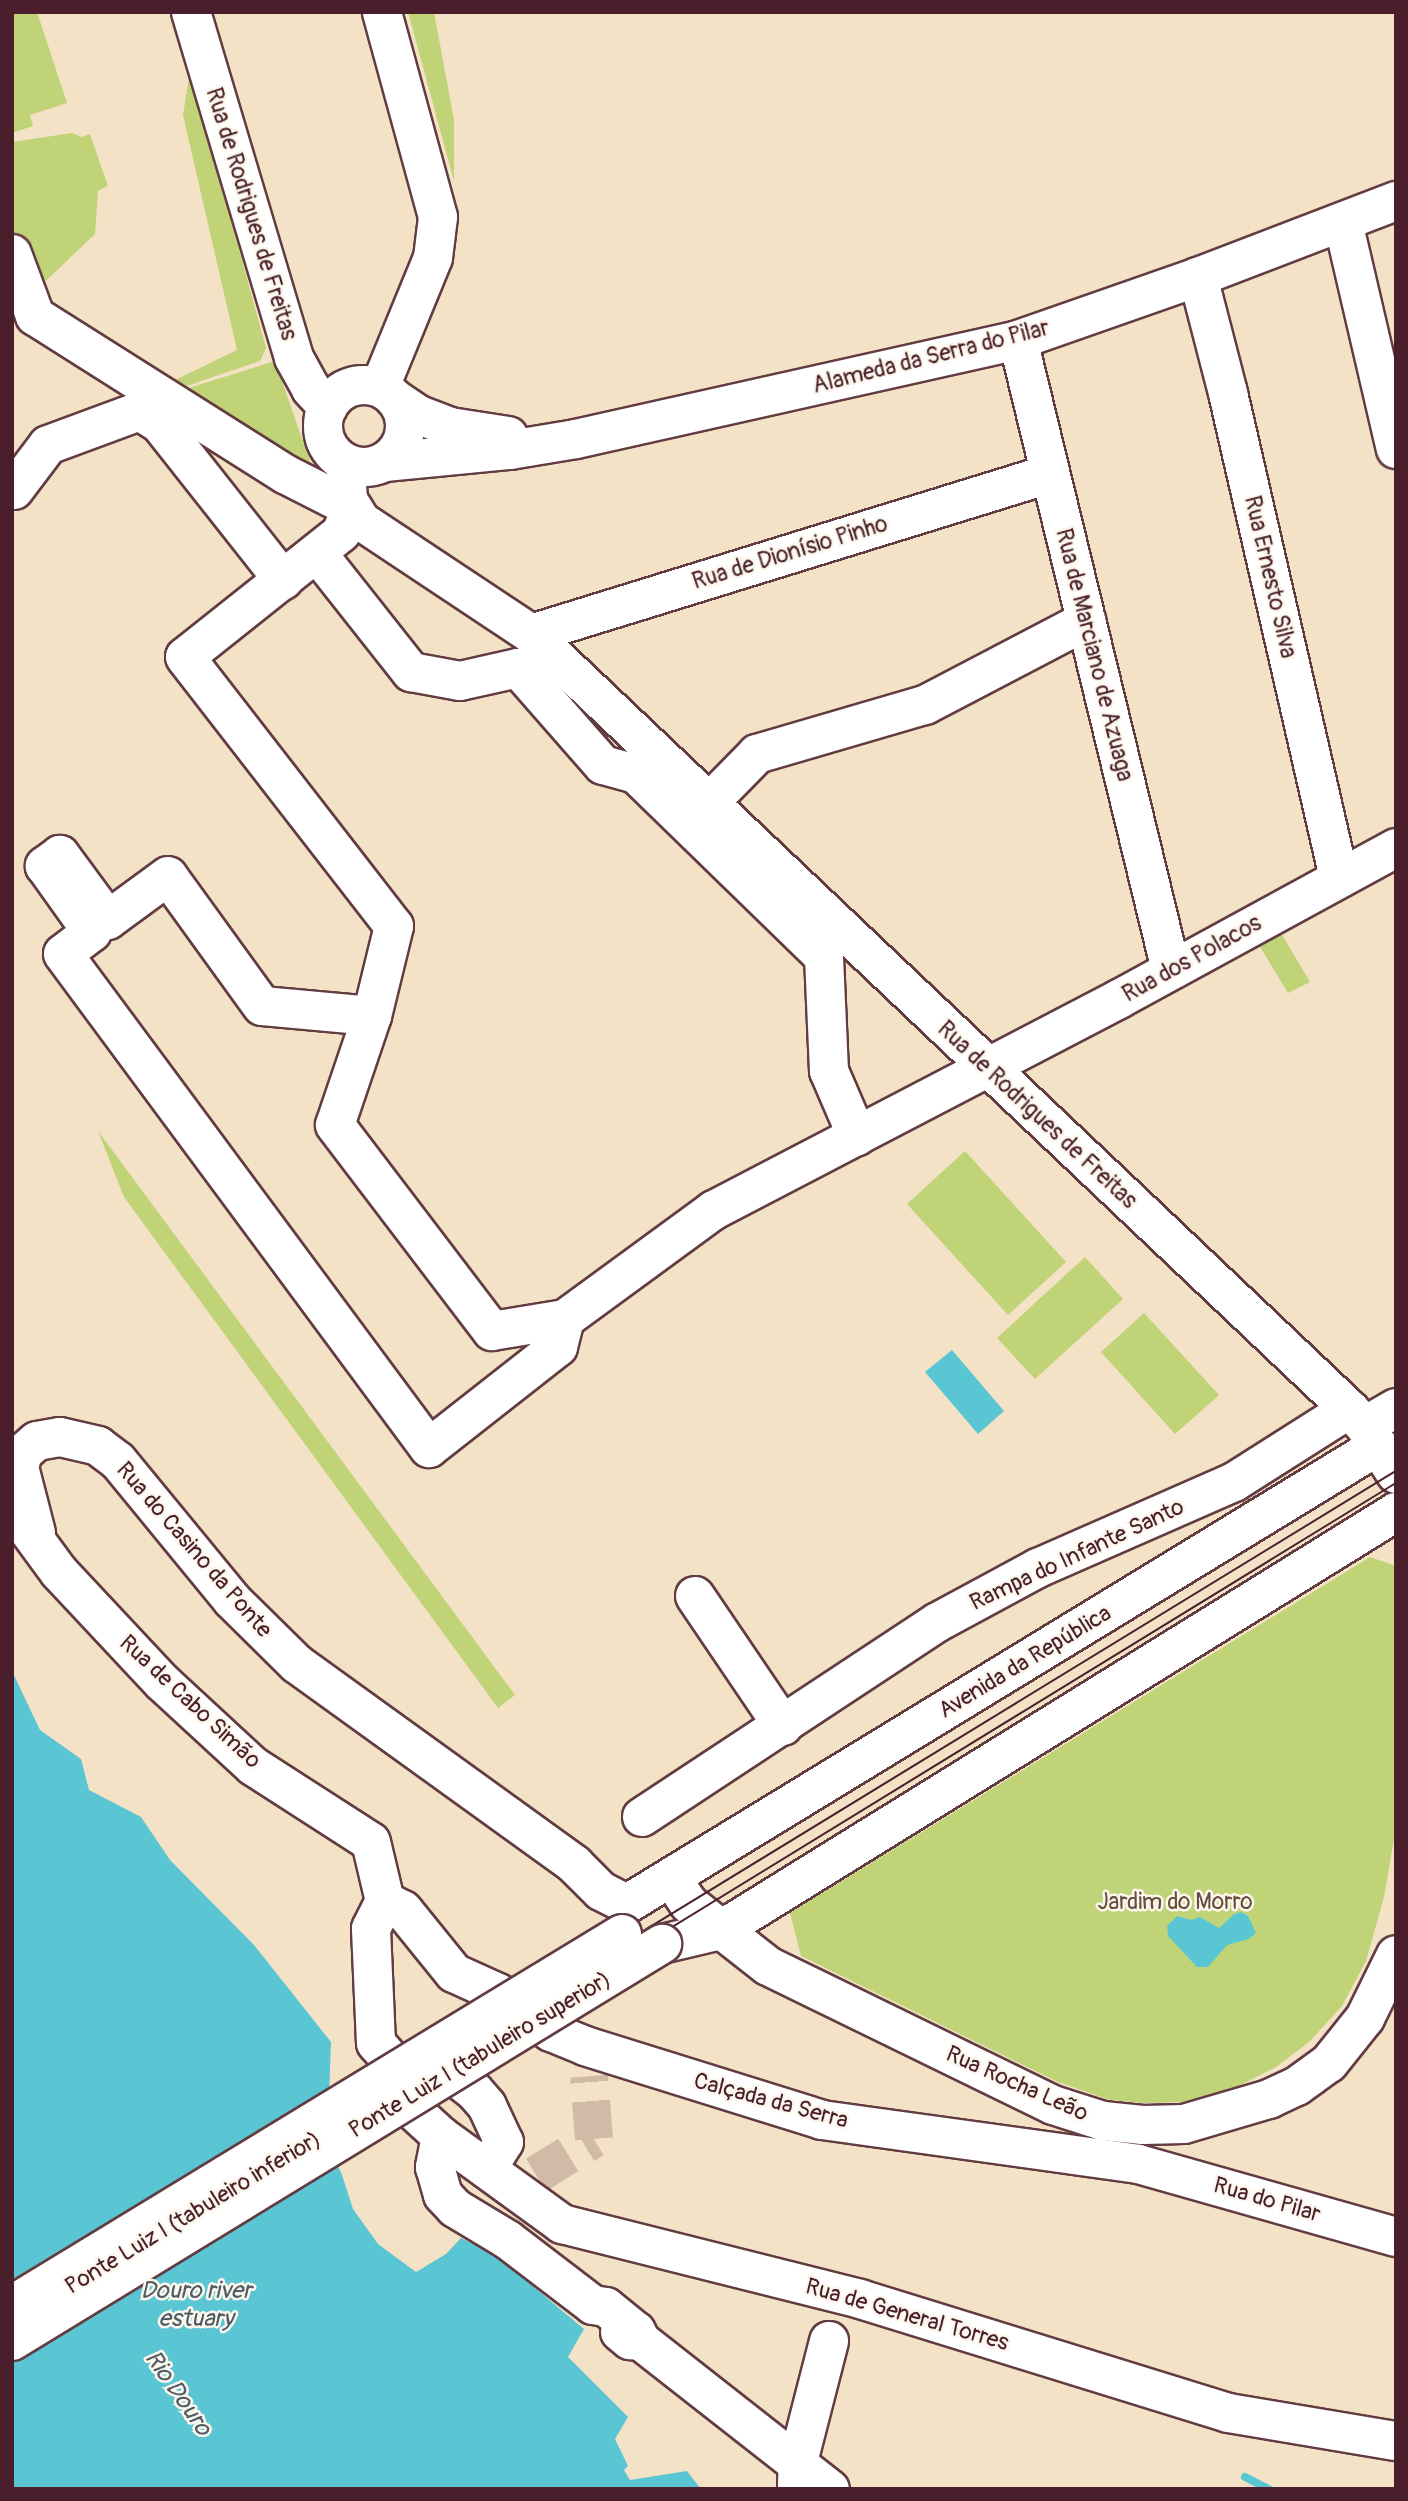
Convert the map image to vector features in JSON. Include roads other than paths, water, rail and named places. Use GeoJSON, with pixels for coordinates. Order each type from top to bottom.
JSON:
{"type":"FeatureCollection","features":[{"type":"Feature","properties":{"kind":"street","name":"Rua de Rodrigues de Freitas"},"geometry":{"type":"LineString","coordinates":[[191,12],[291,348],[301,374],[328,407]]}},
{"type":"Feature","properties":{"kind":"street"},"geometry":{"type":"LineString","coordinates":[[382,12],[438,217],[433,258],[389,394]]}},
{"type":"Feature","properties":{"kind":"street","name":"Alameda da Serra do Pilar"},"geometry":{"type":"LineString","coordinates":[[385,463],[510,450],[576,439],[1018,340],[1198,277],[1396,201]]}},
{"type":"Feature","properties":{"kind":"street"},"geometry":{"type":"LineString","coordinates":[[1343,222],[1396,449]]}},
{"type":"Feature","properties":{"kind":"street","name":"Rua de Rodrigues de Freitas"},"geometry":{"type":"LineString","coordinates":[[12,254],[35,316],[285,474],[352,508],[361,521],[531,634],[987,1068],[1377,1433]]}},
{"type":"Feature","properties":{"kind":"street","name":"Rua Ernesto Silva"},"geometry":{"type":"LineString","coordinates":[[1198,277],[1228,393],[1339,878]]}},
{"type":"Feature","properties":{"kind":"street","name":"Rua de Marciano de Azuaga"},"geometry":{"type":"LineString","coordinates":[[1018,340],[1171,970]]}},
{"type":"Feature","properties":{"kind":"street"},"geometry":{"type":"LineString","coordinates":[[368,384],[389,394],[406,428],[399,448],[385,463],[359,467],[346,464],[327,445],[323,433],[328,407],[344,389],[368,384]]}},
{"type":"Feature","properties":{"kind":"street","name":"Alameda da Serra do Pilar"},"geometry":{"type":"LineString","coordinates":[[389,394],[419,415],[450,427],[493,435],[576,439]]}},
{"type":"Feature","properties":{"kind":"street"},"geometry":{"type":"LineString","coordinates":[[14,490],[48,445],[141,411],[160,424],[283,580]]}},
{"type":"Feature","properties":{"kind":"street"},"geometry":{"type":"LineString","coordinates":[[346,464],[345,485],[352,508],[341,533],[185,657],[394,926],[372,1016],[335,1125],[492,1331],[565,1319],[558,1347],[429,1448],[63,954],[92,932],[45,866],[60,855],[108,920],[168,876],[262,1006],[372,1016]]}},
{"type":"Feature","properties":{"kind":"street","name":"Rua de Dionísio Pinho"},"geometry":{"type":"LineString","coordinates":[[531,634],[1049,474]]}},
{"type":"Feature","properties":{"kind":"street"},"geometry":{"type":"LineString","coordinates":[[317,553],[411,672],[460,681],[518,668],[603,765],[636,774],[824,957],[829,1070],[857,1136]]}},
{"type":"Feature","properties":{"kind":"street"},"geometry":{"type":"LineString","coordinates":[[709,803],[757,754],[925,705],[1086,621]]}},
{"type":"Feature","properties":{"kind":"street"},"geometry":{"type":"LineString","coordinates":[[603,765],[634,732]]}},
{"type":"Feature","properties":{"kind":"street","name":"Rua dos Polacos"},"geometry":{"type":"LineString","coordinates":[[565,1319],[714,1210],[987,1068],[1396,848]]}},
{"type":"Feature","properties":{"kind":"street","name":"Rampa do Infante Santo"},"geometry":{"type":"LineString","coordinates":[[642,1817],[938,1622],[1038,1567],[1234,1482],[1377,1433]]}},
{"type":"Feature","properties":{"kind":"street","name":"Avenida da República"},"geometry":{"type":"LineString","coordinates":[[624,1919],[672,1879],[1377,1433]]}},
{"type":"Feature","properties":{"kind":"street","name":"Rua do Casino da Ponte"},"geometry":{"type":"LineString","coordinates":[[37,1539],[19,1467],[23,1453],[37,1441],[60,1437],[98,1446],[118,1461],[232,1600],[297,1664],[574,1864],[624,1919]]}},
{"type":"Feature","properties":{"kind":"street","name":"Rua de Cabo Simão"},"geometry":{"type":"LineString","coordinates":[[12,1508],[60,1572],[162,1682],[253,1766],[371,1842],[385,1900]]}},
{"type":"Feature","properties":{"kind":"street"},"geometry":{"type":"LineString","coordinates":[[672,1879],[688,1904],[721,1930],[1396,1512]]}},
{"type":"Feature","properties":{"kind":"street"},"geometry":{"type":"LineString","coordinates":[[695,1596],[796,1718]]}},
{"type":"Feature","properties":{"kind":"street"},"geometry":{"type":"LineString","coordinates":[[385,1900],[371,1929],[376,2043],[398,2068],[456,2077],[475,2092],[487,2106],[504,2142],[487,2169]]}},
{"type":"Feature","properties":{"kind":"street","name":"Calçada da Serra"},"geometry":{"type":"LineString","coordinates":[[385,1900],[403,1910],[454,1973],[498,1993],[587,2061],[822,2120],[1139,2164]]}},
{"type":"Feature","properties":{"kind":"street","name":"Ponte Luiz I (tabuleiro superior)"},"geometry":{"type":"LineString","coordinates":[[12,2305],[624,1919]]}},
{"type":"Feature","properties":{"kind":"street","name":"Ponte Luiz I (tabuleiro superior)"},"geometry":{"type":"LineString","coordinates":[[12,2341],[662,1944],[721,1930]]}},
{"type":"Feature","properties":{"kind":"street","name":"Rua Rocha Leão"},"geometry":{"type":"LineString","coordinates":[[721,1930],[768,1966],[1053,2105],[1104,2121],[1143,2125],[1184,2124],[1269,2099],[1297,2085],[1329,2063],[1365,2018],[1396,1955]]}},
{"type":"Feature","properties":{"kind":"street","name":"Rua de General Torres"},"geometry":{"type":"LineString","coordinates":[[355,2053],[383,2098],[487,2169],[528,2183],[562,2224],[860,2299],[1228,2413],[1396,2441]]}},
{"type":"Feature","properties":{"kind":"street","name":"Ponte Luiz I (tabuleiro inferior)"},"geometry":{"type":"LineString","coordinates":[[12,2323],[383,2098]]}},
{"type":"Feature","properties":{"kind":"street"},"geometry":{"type":"LineString","coordinates":[[1139,2164],[1152,2144],[1237,2129],[1264,2115],[1269,2099]]}},
{"type":"Feature","properties":{"kind":"street"},"geometry":{"type":"LineString","coordinates":[[441,2136],[435,2167],[443,2195],[467,2217],[508,2240],[593,2305],[606,2307],[636,2331],[641,2342],[799,2475],[830,2489]]}},
{"type":"Feature","properties":{"kind":"street","name":"Rua do Pilar"},"geometry":{"type":"LineString","coordinates":[[1139,2164],[1396,2237]]}},
{"type":"Feature","properties":{"kind":"street"},"geometry":{"type":"LineString","coordinates":[[799,2475],[829,2341]]}},
{"type":"Feature","properties":{"kind":"water"},"geometry":{"type":"Polygon","coordinates":[[[952,1350],[1004,1411],[978,1434],[925,1372],[952,1350]]]}},
{"type":"Feature","properties":{"kind":"water","name":"Douro river estuary"},"geometry":{"type":"Polygon","coordinates":[[[12,1671],[40,1730],[81,1759],[89,1790],[141,1817],[170,1860],[254,1945],[331,2042],[329,2098],[307,2113],[341,2172],[353,2209],[378,2244],[416,2272],[446,2254],[461,2238],[498,2257],[584,2329],[568,2357],[628,2417],[615,2439],[628,2466],[624,2470],[630,2480],[687,2471],[701,2489],[12,2489],[12,1671]]]}},
{"type":"Feature","properties":{"kind":"water"},"geometry":{"type":"Polygon","coordinates":[[[1241,1912],[1248,1916],[1256,1933],[1249,1939],[1227,1945],[1208,1967],[1197,1967],[1168,1936],[1167,1926],[1177,1916],[1191,1920],[1200,1917],[1219,1928],[1234,1914],[1241,1912]]]}},
{"type":"Feature","properties":{"kind":"waterway"},"geometry":{"type":"LineString","coordinates":[[1245,2477],[1269,2489]]}},
{"type":"Feature","properties":{"kind":"tunnel"},"geometry":{"type":"LineString","coordinates":[[536,2175],[594,2139],[589,2076]]}},
{"type":"Feature","properties":{"kind":"tram line"},"geometry":{"type":"LineString","coordinates":[[12,2317],[1396,1471]]}},
{"type":"Feature","properties":{"kind":"tram line"},"geometry":{"type":"LineString","coordinates":[[12,2332],[1396,1483]]}},
{"type":"Feature","properties":{"kind":"park label","name":"Jardim do Morro"},"geometry":{"type":"Point","coordinates":[1175,1902]}},
{"type":"Feature","properties":{"kind":"water label","name":"Rio Douro"},"geometry":{"type":"Point","coordinates":[178,2393]}}]}
